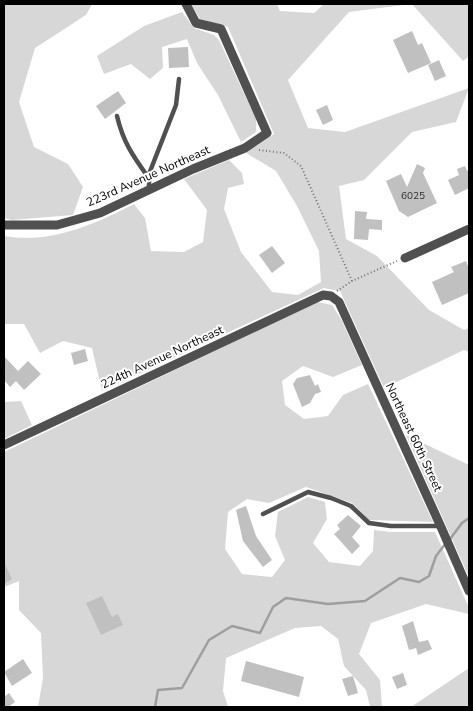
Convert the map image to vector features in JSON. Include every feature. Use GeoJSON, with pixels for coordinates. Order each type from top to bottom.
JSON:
{"type":"FeatureCollection","features":[{"type":"Feature","properties":{"kind":"street","name":"223rd Avenue Northeast"},"geometry":{"type":"LineString","coordinates":[[4,225],[57,225],[100,213],[193,169],[245,148],[267,133],[221,29],[196,23],[186,4]]}},
{"type":"Feature","properties":{"kind":"street"},"geometry":{"type":"LineString","coordinates":[[405,258],[469,229]]}},
{"type":"Feature","properties":{"kind":"street","name":"224th Avenue Northeast"},"geometry":{"type":"LineString","coordinates":[[4,445],[322,295],[331,296]]}},
{"type":"Feature","properties":{"kind":"street","name":"Northeast 60th Street"},"geometry":{"type":"LineString","coordinates":[[331,296],[338,302],[443,530],[469,591]]}},
{"type":"Feature","properties":{"kind":"lane"},"geometry":{"type":"LineString","coordinates":[[149,189],[148,177],[176,106],[179,79]]}},
{"type":"Feature","properties":{"kind":"lane"},"geometry":{"type":"LineString","coordinates":[[117,116],[129,151],[148,177]]}},
{"type":"Feature","properties":{"kind":"lane"},"geometry":{"type":"LineString","coordinates":[[264,514],[308,492],[351,506],[369,523],[443,530]]}},
{"type":"Feature","properties":{"kind":"path"},"geometry":{"type":"LineString","coordinates":[[245,148],[284,153],[302,166],[352,281]]}},
{"type":"Feature","properties":{"kind":"path"},"geometry":{"type":"LineString","coordinates":[[331,296],[352,281],[405,258]]}},
{"type":"Feature","properties":{"kind":"shaded area"},"geometry":{"type":"Polygon","coordinates":[[[4,4],[92,4],[86,15],[35,48],[19,102],[34,147],[68,164],[83,187],[73,215],[12,220],[4,218],[4,4]]]}},
{"type":"Feature","properties":{"kind":"shaded area"},"geometry":{"type":"Polygon","coordinates":[[[191,4],[277,4],[280,11],[314,13],[324,4],[411,4],[349,12],[288,80],[308,128],[345,132],[469,88],[456,122],[412,132],[364,180],[339,186],[346,239],[377,256],[429,310],[464,330],[469,328],[469,352],[464,350],[384,388],[340,291],[324,288],[102,391],[92,348],[63,341],[40,353],[24,324],[4,324],[4,236],[21,238],[55,235],[103,219],[134,204],[145,218],[151,251],[184,252],[203,242],[207,210],[184,179],[229,160],[242,173],[244,184],[228,188],[224,209],[241,252],[272,292],[298,295],[321,282],[319,251],[297,206],[276,171],[246,153],[274,134],[228,27],[200,19],[191,4]]]}},
{"type":"Feature","properties":{"kind":"shaded area"},"geometry":{"type":"Polygon","coordinates":[[[412,4],[469,4],[469,56],[463,61],[412,4]]]}},
{"type":"Feature","properties":{"kind":"shaded area"},"geometry":{"type":"Polygon","coordinates":[[[182,12],[194,28],[214,35],[219,40],[256,119],[256,132],[241,142],[218,95],[197,63],[187,39],[162,47],[163,68],[150,79],[131,64],[104,74],[97,56],[144,26],[182,12]]]}},
{"type":"Feature","properties":{"kind":"shaded area"},"geometry":{"type":"Polygon","coordinates":[[[317,302],[332,305],[341,319],[362,365],[333,377],[303,366],[282,381],[285,405],[304,419],[328,416],[343,395],[368,384],[433,522],[369,520],[352,503],[306,487],[269,503],[247,499],[228,512],[225,549],[242,574],[272,577],[285,560],[275,536],[278,512],[308,497],[325,502],[327,519],[313,543],[329,562],[360,566],[373,551],[374,530],[435,532],[469,608],[469,614],[426,604],[371,623],[359,654],[380,680],[382,707],[370,707],[366,690],[344,666],[338,639],[321,626],[295,628],[226,658],[223,691],[228,707],[38,707],[43,678],[41,633],[19,610],[19,581],[4,587],[4,452],[317,302]]]}},
{"type":"Feature","properties":{"kind":"shaded area"},"geometry":{"type":"Polygon","coordinates":[[[21,401],[32,425],[4,439],[4,402],[21,401]]]}},
{"type":"Feature","properties":{"kind":"shaded area"},"geometry":{"type":"Polygon","coordinates":[[[406,435],[469,465],[468,575],[406,435]]]}},
{"type":"Feature","properties":{"kind":"shaded area"},"geometry":{"type":"Polygon","coordinates":[[[469,668],[469,706],[411,707],[469,668]]]}},
{"type":"Feature","properties":{"kind":"building"},"geometry":{"type":"Polygon","coordinates":[[[412,31],[418,45],[422,43],[431,63],[408,73],[393,40],[412,31]]]}},
{"type":"Feature","properties":{"kind":"building"},"geometry":{"type":"Polygon","coordinates":[[[188,47],[189,67],[169,68],[168,48],[188,47]]]}},
{"type":"Feature","properties":{"kind":"building"},"geometry":{"type":"Polygon","coordinates":[[[439,60],[446,76],[435,81],[428,65],[439,60]]]}},
{"type":"Feature","properties":{"kind":"building"},"geometry":{"type":"Polygon","coordinates":[[[118,91],[126,103],[105,119],[96,106],[118,91]]]}},
{"type":"Feature","properties":{"kind":"building"},"geometry":{"type":"Polygon","coordinates":[[[327,105],[333,120],[323,125],[316,110],[327,105]]]}},
{"type":"Feature","properties":{"kind":"building"},"geometry":{"type":"Polygon","coordinates":[[[417,164],[425,168],[423,173],[437,203],[408,217],[399,211],[386,181],[401,174],[407,187],[417,164]]]}},
{"type":"Feature","properties":{"kind":"building"},"geometry":{"type":"Polygon","coordinates":[[[465,166],[467,171],[469,170],[469,188],[455,195],[448,180],[459,175],[457,169],[465,166]]]}},
{"type":"Feature","properties":{"kind":"building"},"geometry":{"type":"Polygon","coordinates":[[[355,211],[367,212],[366,219],[382,220],[382,230],[369,229],[368,240],[354,239],[355,211]]]}},
{"type":"Feature","properties":{"kind":"building"},"geometry":{"type":"Polygon","coordinates":[[[272,246],[285,263],[272,273],[259,255],[272,246]]]}},
{"type":"Feature","properties":{"kind":"building"},"geometry":{"type":"Polygon","coordinates":[[[466,261],[469,269],[469,293],[442,305],[432,282],[454,272],[451,267],[466,261]]]}},
{"type":"Feature","properties":{"kind":"building"},"geometry":{"type":"Polygon","coordinates":[[[85,349],[88,361],[74,365],[71,353],[85,349]]]}},
{"type":"Feature","properties":{"kind":"building"},"geometry":{"type":"Polygon","coordinates":[[[4,356],[18,371],[28,361],[41,374],[24,390],[16,381],[10,387],[4,380],[4,356]]]}},
{"type":"Feature","properties":{"kind":"building"},"geometry":{"type":"Polygon","coordinates":[[[310,375],[315,386],[318,384],[321,392],[315,394],[310,403],[302,407],[293,384],[297,378],[310,375]]]}},
{"type":"Feature","properties":{"kind":"building"},"geometry":{"type":"Polygon","coordinates":[[[246,506],[256,536],[272,560],[263,567],[243,541],[236,510],[246,506]]]}},
{"type":"Feature","properties":{"kind":"building"},"geometry":{"type":"Polygon","coordinates":[[[348,515],[361,526],[352,537],[360,546],[352,554],[334,534],[340,529],[337,525],[348,515]]]}},
{"type":"Feature","properties":{"kind":"building"},"geometry":{"type":"Polygon","coordinates":[[[4,562],[12,579],[4,584],[4,562]]]}},
{"type":"Feature","properties":{"kind":"building"},"geometry":{"type":"Polygon","coordinates":[[[102,596],[112,617],[118,614],[123,625],[101,635],[86,603],[102,596]]]}},
{"type":"Feature","properties":{"kind":"building"},"geometry":{"type":"Polygon","coordinates":[[[413,621],[419,642],[428,640],[432,649],[418,655],[416,648],[409,650],[402,626],[413,621]]]}},
{"type":"Feature","properties":{"kind":"building"},"geometry":{"type":"Polygon","coordinates":[[[23,659],[32,673],[12,686],[4,672],[23,659]]]}},
{"type":"Feature","properties":{"kind":"building"},"geometry":{"type":"Polygon","coordinates":[[[246,661],[304,677],[299,697],[241,681],[246,661]]]}},
{"type":"Feature","properties":{"kind":"building"},"geometry":{"type":"Polygon","coordinates":[[[403,673],[407,685],[397,689],[392,677],[403,673]]]}},
{"type":"Feature","properties":{"kind":"building"},"geometry":{"type":"Polygon","coordinates":[[[353,676],[358,693],[348,696],[342,679],[353,676]]]}},
{"type":"Feature","properties":{"kind":"building"},"geometry":{"type":"Polygon","coordinates":[[[9,693],[15,702],[8,707],[4,707],[4,697],[9,693]]]}},
{"type":"Feature","properties":{"kind":"waterway"},"geometry":{"type":"LineString","coordinates":[[450,539],[462,523],[469,518]]}},
{"type":"Feature","properties":{"kind":"waterway"},"geometry":{"type":"LineString","coordinates":[[155,707],[158,690],[182,688],[209,640],[232,626],[260,633],[273,607],[286,598],[328,604],[365,601],[400,578],[419,582],[429,576],[436,556],[446,543]]}}]}
